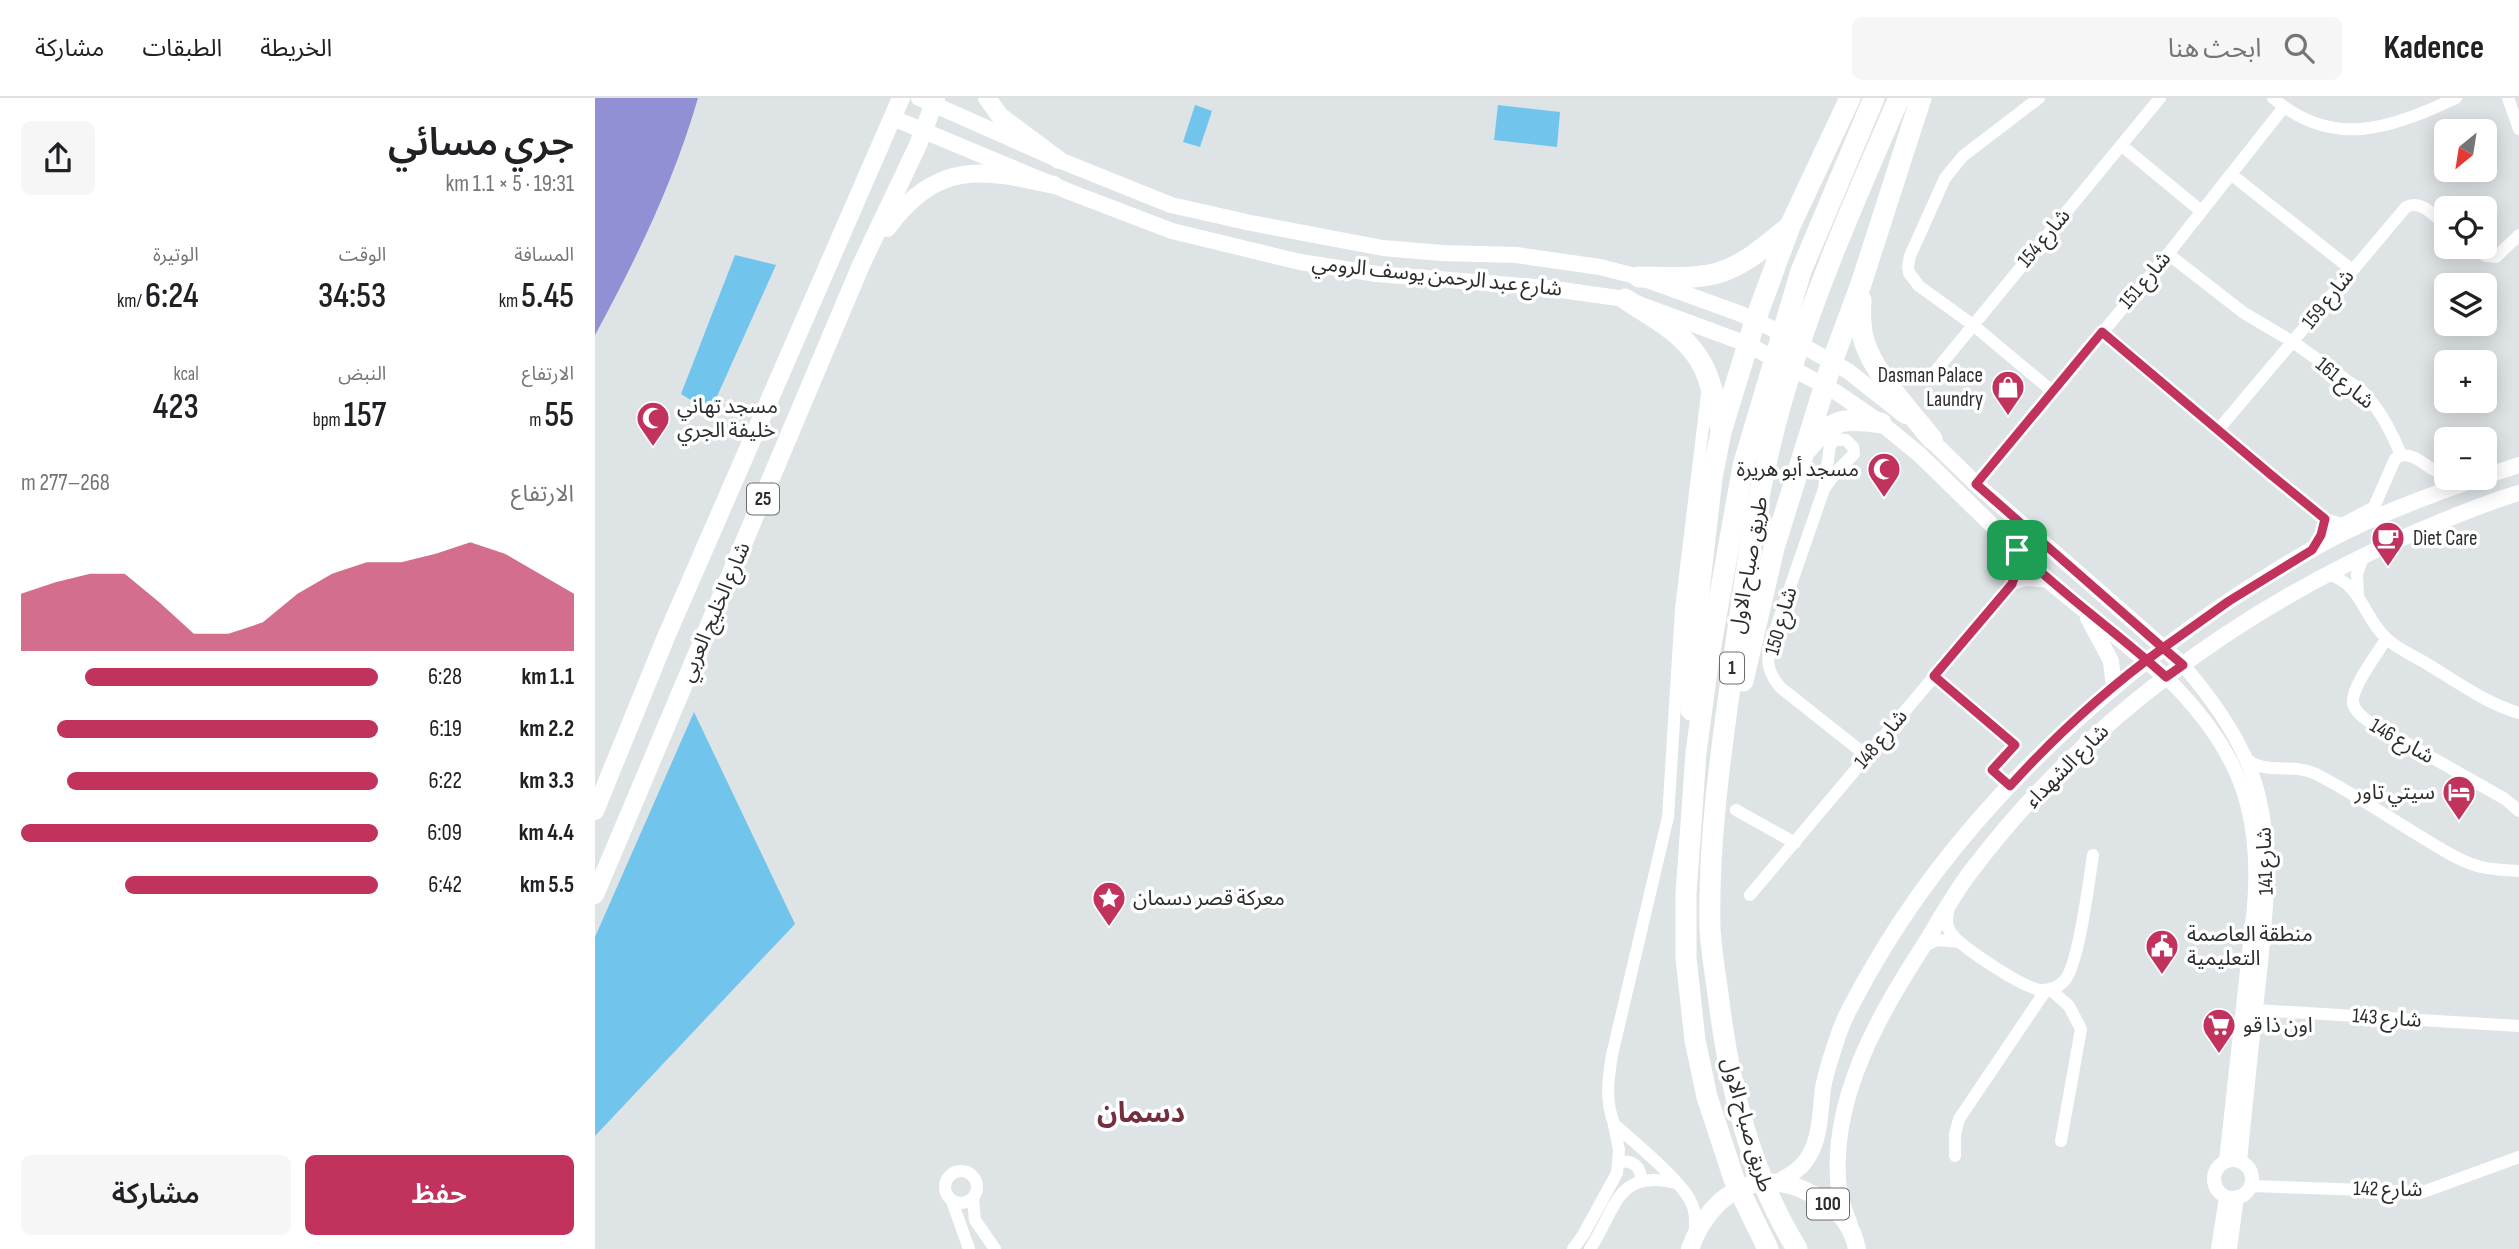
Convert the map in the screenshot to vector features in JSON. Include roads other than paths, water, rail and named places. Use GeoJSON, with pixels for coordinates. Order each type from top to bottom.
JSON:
{"type":"FeatureCollection","features":[{"type":"Feature","properties":{"kind":"highway"},"geometry":{"type":"LineString","coordinates":[[1696,753],[1691,706],[1691,660],[1712,478],[1720,436],[1756,347],[1790,226],[1850,98]]}},
{"type":"Feature","properties":{"kind":"highway","name":"طريق صباح الاول"},"geometry":{"type":"LineString","coordinates":[[1768,1249],[1734,1179],[1707,1097],[1691,1014],[1686,958],[1686,894],[1696,753],[1709,656],[1743,466],[1801,271],[1874,98]]}},
{"type":"Feature","properties":{"kind":"highway","name":"طريق صباح الاول"},"geometry":{"type":"LineString","coordinates":[[1797,1249],[1770,1201],[1753,1159],[1724,1045],[1710,929],[1715,799],[1748,548],[1782,400],[1837,240],[1899,98]]}},
{"type":"Feature","properties":{"kind":"highway"},"geometry":{"type":"LineString","coordinates":[[1715,799],[1774,548],[1803,453],[1817,381],[1825,358],[1861,284],[1921,98]]}},
{"type":"Feature","properties":{"kind":"highway"},"geometry":{"type":"LineString","coordinates":[[1639,277],[1719,273],[1755,255],[1790,226]]}},
{"type":"Feature","properties":{"kind":"highway"},"geometry":{"type":"LineString","coordinates":[[1861,284],[1860,319],[1866,348],[1883,377],[1932,439]]}},
{"type":"Feature","properties":{"kind":"highway"},"geometry":{"type":"LineString","coordinates":[[1625,299],[1674,331],[1690,347],[1709,380],[1720,436]]}},
{"type":"Feature","properties":{"kind":"highway"},"geometry":{"type":"LineString","coordinates":[[1803,453],[1821,432],[1843,420],[1881,423]]}},
{"type":"Feature","properties":{"kind":"highway"},"geometry":{"type":"LineString","coordinates":[[1700,459],[1707,446],[1720,436]]}},
{"type":"Feature","properties":{"kind":"main road","name":"شارع الخليج العربي"},"geometry":{"type":"LineString","coordinates":[[595,811],[666,637],[901,98]]}},
{"type":"Feature","properties":{"kind":"main road"},"geometry":{"type":"LineString","coordinates":[[987,98],[1000,116],[1059,160]]}},
{"type":"Feature","properties":{"kind":"main road","name":"شارع الخليج العربي"},"geometry":{"type":"LineString","coordinates":[[595,895],[862,265],[924,131],[930,100]]}},
{"type":"Feature","properties":{"kind":"main road","name":"شارع عبد الرحمن يوسف الرومي"},"geometry":{"type":"LineString","coordinates":[[930,100],[1059,160],[1171,205],[1383,248],[1516,256],[1601,267],[1639,277],[1763,324],[1825,358],[1898,410],[1932,439],[1976,484],[2183,665]]}},
{"type":"Feature","properties":{"kind":"main road","name":"شارع عبد الرحمن يوسف الرومي"},"geometry":{"type":"LineString","coordinates":[[893,118],[1173,232],[1300,262],[1377,274],[1524,285],[1625,299],[1756,347],[1817,381],[1881,423],[1920,456],[2050,582],[2166,677]]}},
{"type":"Feature","properties":{"kind":"main road"},"geometry":{"type":"LineString","coordinates":[[862,265],[901,210],[919,193],[943,179],[968,173],[990,174],[1062,189],[1062,173],[1072,167],[1080,168]]}},
{"type":"Feature","properties":{"kind":"main road","name":"شارع الشهداء"},"geometry":{"type":"LineString","coordinates":[[2497,471],[2519,465]]}},
{"type":"Feature","properties":{"kind":"main road","name":"شارع الشهداء"},"geometry":{"type":"LineString","coordinates":[[1778,1182],[1797,1171],[1807,1160],[1813,1146],[1824,1085],[1837,1038],[1870,973],[1927,885],[2010,786],[2053,741],[2147,660],[2265,578],[2378,516],[2444,490]]}},
{"type":"Feature","properties":{"kind":"main road","name":"شارع الشهداء"},"geometry":{"type":"LineString","coordinates":[[1851,1228],[1839,1192],[1838,1162],[1840,1140],[1856,1071],[1874,1029],[1953,896],[2007,828],[2114,719],[2166,677],[2276,603],[2365,555],[2515,493]]}},
{"type":"Feature","properties":{"kind":"main road"},"geometry":{"type":"LineString","coordinates":[[2265,578],[2259,592],[2265,601],[2276,603]]}},
{"type":"Feature","properties":{"kind":"main road"},"geometry":{"type":"LineString","coordinates":[[2081,607],[2111,661],[2114,687]]}},
{"type":"Feature","properties":{"kind":"main road","name":"100"},"geometry":{"type":"LineString","coordinates":[[1692,1241],[1701,1221],[1719,1201],[1737,1190],[1757,1183],[1778,1182],[1807,1189],[1832,1207],[1851,1228],[1857,1249]]}},
{"type":"Feature","properties":{"kind":"street"},"geometry":{"type":"LineString","coordinates":[[2039,98],[1953,166],[1940,187],[1907,267],[1912,279],[1973,325],[2052,391]]}},
{"type":"Feature","properties":{"kind":"street","name":"شارع 154"},"geometry":{"type":"LineString","coordinates":[[1929,379],[2160,98]]}},
{"type":"Feature","properties":{"kind":"street"},"geometry":{"type":"LineString","coordinates":[[2273,98],[2316,124],[2346,130],[2386,125],[2430,103],[2456,98]]}},
{"type":"Feature","properties":{"kind":"street"},"geometry":{"type":"LineString","coordinates":[[2508,98],[2519,129]]}},
{"type":"Feature","properties":{"kind":"street","name":"شارع 151"},"geometry":{"type":"LineString","coordinates":[[1976,484],[2168,254],[2284,107]]}},
{"type":"Feature","properties":{"kind":"street"},"geometry":{"type":"LineString","coordinates":[[2121,145],[2201,211]]}},
{"type":"Feature","properties":{"kind":"street"},"geometry":{"type":"LineString","coordinates":[[2232,175],[2352,270]]}},
{"type":"Feature","properties":{"kind":"street","name":"شارع 159"},"geometry":{"type":"LineString","coordinates":[[2218,430],[2402,211],[2410,204],[2422,206],[2434,216]]}},
{"type":"Feature","properties":{"kind":"street"},"geometry":{"type":"LineString","coordinates":[[2497,256],[2519,235]]}},
{"type":"Feature","properties":{"kind":"street","name":"شارع 161"},"geometry":{"type":"LineString","coordinates":[[2168,254],[2244,313],[2293,342],[2372,402],[2389,427],[2401,455]]}},
{"type":"Feature","properties":{"kind":"street"},"geometry":{"type":"LineString","coordinates":[[2102,332],[2325,519],[2342,523]]}},
{"type":"Feature","properties":{"kind":"street"},"geometry":{"type":"LineString","coordinates":[[1573,1249],[1613,1181],[1619,1163],[1607,1090],[1612,1055],[1668,817],[1681,610],[1709,380]]}},
{"type":"Feature","properties":{"kind":"street"},"geometry":{"type":"LineString","coordinates":[[2321,535],[2374,507],[2395,459],[2401,455],[2413,455],[2434,472]]}},
{"type":"Feature","properties":{"kind":"street","name":"شارع 150"},"geometry":{"type":"LineString","coordinates":[[1824,489],[1769,648],[1769,667],[1781,688],[1867,756]]}},
{"type":"Feature","properties":{"kind":"street"},"geometry":{"type":"LineString","coordinates":[[2312,550],[2321,535],[2325,519]]}},
{"type":"Feature","properties":{"kind":"street"},"geometry":{"type":"LineString","coordinates":[[2012,584],[2017,569],[2017,550]]}},
{"type":"Feature","properties":{"kind":"street"},"geometry":{"type":"LineString","coordinates":[[2358,595],[2357,574],[2365,555]]}},
{"type":"Feature","properties":{"kind":"street"},"geometry":{"type":"LineString","coordinates":[[2326,574],[2344,581],[2358,595],[2386,639],[2481,697],[2519,713]]}},
{"type":"Feature","properties":{"kind":"street"},"geometry":{"type":"LineString","coordinates":[[2012,584],[2027,580],[2050,582]]}},
{"type":"Feature","properties":{"kind":"street","name":"شارع 148"},"geometry":{"type":"LineString","coordinates":[[1750,895],[2012,584]]}},
{"type":"Feature","properties":{"kind":"street","name":"شارع 146"},"geometry":{"type":"LineString","coordinates":[[2386,639],[2355,691],[2353,702],[2358,713],[2505,799],[2519,811]]}},
{"type":"Feature","properties":{"kind":"street","name":"شارع 141"},"geometry":{"type":"LineString","coordinates":[[2183,665],[2218,711],[2243,755],[2259,796],[2265,828],[2268,866],[2256,1010],[2233,1161]]}},
{"type":"Feature","properties":{"kind":"street"},"geometry":{"type":"LineString","coordinates":[[1934,676],[2015,745],[1992,770],[2010,786]]}},
{"type":"Feature","properties":{"kind":"street","name":"شارع 141"},"geometry":{"type":"LineString","coordinates":[[2166,677],[2201,712],[2221,741],[2241,783],[2256,840],[2255,907],[2233,1161]]}},
{"type":"Feature","properties":{"kind":"street"},"geometry":{"type":"LineString","coordinates":[[2243,755],[2257,766],[2272,770],[2294,768],[2309,771],[2463,860],[2482,867],[2519,871]]}},
{"type":"Feature","properties":{"kind":"street"},"geometry":{"type":"LineString","coordinates":[[2259,796],[2263,778],[2272,770]]}},
{"type":"Feature","properties":{"kind":"street"},"geometry":{"type":"LineString","coordinates":[[1736,810],[1795,843]]}},
{"type":"Feature","properties":{"kind":"street"},"geometry":{"type":"LineString","coordinates":[[1955,1156],[1955,1134],[1959,1119],[2048,989],[2064,981],[2073,965],[2093,855]]}},
{"type":"Feature","properties":{"kind":"street"},"geometry":{"type":"LineString","coordinates":[[1953,896],[1947,923],[1951,933],[1960,942],[2017,980],[2029,986],[2048,989],[2069,1006],[2081,1029],[2061,1141]]}},
{"type":"Feature","properties":{"kind":"street"},"geometry":{"type":"LineString","coordinates":[[1923,947],[1937,940],[1960,942]]}},
{"type":"Feature","properties":{"kind":"street","name":"شارع 143"},"geometry":{"type":"LineString","coordinates":[[2256,1010],[2519,1026]]}},
{"type":"Feature","properties":{"kind":"street"},"geometry":{"type":"LineString","coordinates":[[1614,1124],[1676,1183],[1691,1201],[1694,1210],[1692,1241]]}},
{"type":"Feature","properties":{"kind":"street","name":"شارع 142"},"geometry":{"type":"LineString","coordinates":[[2251,1186],[2423,1192],[2519,1157]]}},
{"type":"Feature","properties":{"kind":"street"},"geometry":{"type":"LineString","coordinates":[[2233,1161],[2250,1171],[2251,1186],[2243,1195],[2232,1197],[2216,1188],[2216,1170],[2233,1161]]}},
{"type":"Feature","properties":{"kind":"street"},"geometry":{"type":"LineString","coordinates":[[1619,1163],[1629,1162],[1636,1165],[1641,1180]]}},
{"type":"Feature","properties":{"kind":"street"},"geometry":{"type":"LineString","coordinates":[[969,1249],[952,1201],[946,1193],[945,1182],[951,1174],[958,1171],[970,1173],[977,1181],[973,1199],[975,1220],[995,1249]]}},
{"type":"Feature","properties":{"kind":"street"},"geometry":{"type":"LineString","coordinates":[[1590,1249],[1620,1194],[1627,1187],[1641,1180],[1676,1183]]}},
{"type":"Feature","properties":{"kind":"street"},"geometry":{"type":"LineString","coordinates":[[2217,1249],[2232,1197]]}},
{"type":"Feature","properties":{"kind":"street"},"geometry":{"type":"LineString","coordinates":[[2230,1249],[2232,1197]]}},
{"type":"Feature","properties":{"kind":"street"},"geometry":{"type":"LineString","coordinates":[[952,1201],[963,1203],[973,1199]]}},
{"type":"Feature","properties":{"kind":"place","name":"Dasman Palace Laundry"},"geometry":{"type":"Point","coordinates":[2008,417]}},
{"type":"Feature","properties":{"kind":"place","name":"مسجد تهاني خليفة الجري"},"geometry":{"type":"Point","coordinates":[653,448]}},
{"type":"Feature","properties":{"kind":"place","name":"مسجد أبو هريرة"},"geometry":{"type":"Point","coordinates":[1884,499]}},
{"type":"Feature","properties":{"kind":"place","name":"Diet Care"},"geometry":{"type":"Point","coordinates":[2388,568]}},
{"type":"Feature","properties":{"kind":"place","name":"سيتي تاور"},"geometry":{"type":"Point","coordinates":[2459,822]}},
{"type":"Feature","properties":{"kind":"place","name":"معركة قصر دسمان"},"geometry":{"type":"Point","coordinates":[1109,928]}},
{"type":"Feature","properties":{"kind":"place","name":"منطقة العاصمة التعليمية"},"geometry":{"type":"Point","coordinates":[2162,976]}},
{"type":"Feature","properties":{"kind":"place","name":"اون ذا قو"},"geometry":{"type":"Point","coordinates":[2219,1055]}},
{"type":"Feature","properties":{"kind":"district","name":"دسمان"},"geometry":{"type":"Point","coordinates":[1141,1113]}}]}
